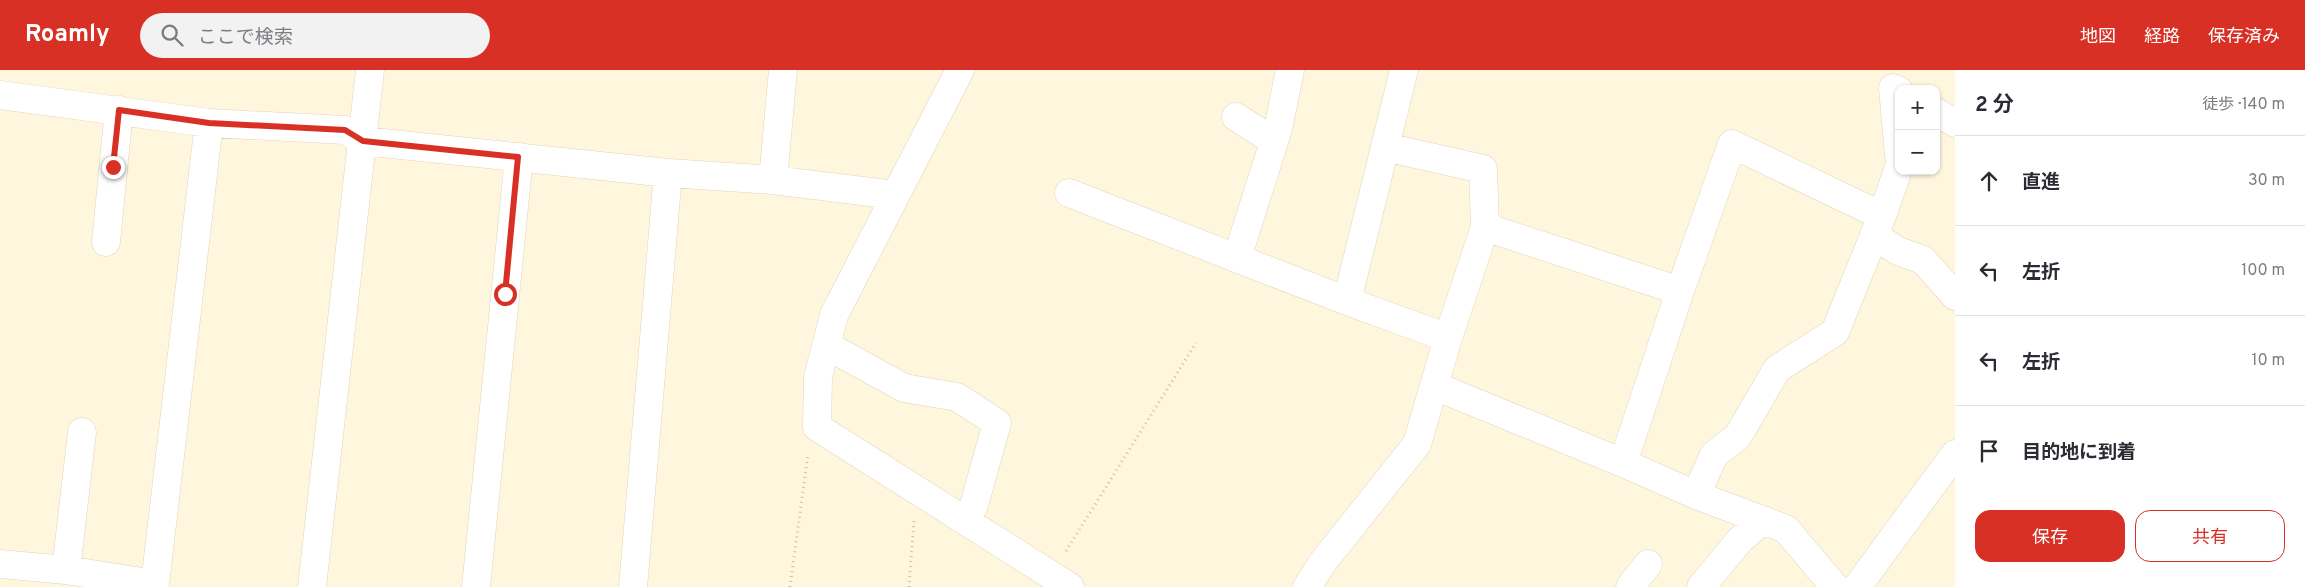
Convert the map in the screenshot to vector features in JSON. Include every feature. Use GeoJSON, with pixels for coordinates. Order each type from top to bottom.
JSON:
{"type":"FeatureCollection","features":[{"type":"Feature","properties":{"kind":"street"},"geometry":{"type":"LineString","coordinates":[[312,587],[370,70]]}},
{"type":"Feature","properties":{"kind":"street"},"geometry":{"type":"LineString","coordinates":[[773,180],[784,70]]}},
{"type":"Feature","properties":{"kind":"street"},"geometry":{"type":"LineString","coordinates":[[960,70],[834,316],[818,377],[817,427],[966,521],[1044,578]]}},
{"type":"Feature","properties":{"kind":"street"},"geometry":{"type":"LineString","coordinates":[[1237,258],[1274,141],[1290,70]]}},
{"type":"Feature","properties":{"kind":"street"},"geometry":{"type":"LineString","coordinates":[[1347,301],[1404,70]]}},
{"type":"Feature","properties":{"kind":"street"},"geometry":{"type":"LineString","coordinates":[[1892,83],[1897,130]]}},
{"type":"Feature","properties":{"kind":"street"},"geometry":{"type":"LineString","coordinates":[[0,95],[209,123],[345,130],[363,141],[668,173],[773,180],[895,195]]}},
{"type":"Feature","properties":{"kind":"street"},"geometry":{"type":"LineString","coordinates":[[106,242],[119,110]]}},
{"type":"Feature","properties":{"kind":"street"},"geometry":{"type":"LineString","coordinates":[[1940,114],[1955,123]]}},
{"type":"Feature","properties":{"kind":"street"},"geometry":{"type":"LineString","coordinates":[[1236,117],[1274,141]]}},
{"type":"Feature","properties":{"kind":"street"},"geometry":{"type":"LineString","coordinates":[[0,564],[66,570],[155,585],[209,123]]}},
{"type":"Feature","properties":{"kind":"street"},"geometry":{"type":"LineString","coordinates":[[1623,463],[1680,291],[1732,144],[1878,226],[1898,251],[1923,260],[1955,296]]}},
{"type":"Feature","properties":{"kind":"street"},"geometry":{"type":"LineString","coordinates":[[1307,587],[1323,562],[1417,444],[1448,338],[1485,227],[1483,169],[1385,147]]}},
{"type":"Feature","properties":{"kind":"street"},"geometry":{"type":"LineString","coordinates":[[476,587],[518,157]]}},
{"type":"Feature","properties":{"kind":"street"},"geometry":{"type":"LineString","coordinates":[[633,587],[668,173]]}},
{"type":"Feature","properties":{"kind":"street"},"geometry":{"type":"LineString","coordinates":[[1696,495],[1714,455],[1738,436],[1777,370],[1835,332],[1878,226],[1896,175]]}},
{"type":"Feature","properties":{"kind":"street"},"geometry":{"type":"LineString","coordinates":[[1069,193],[1347,301],[1448,338]]}},
{"type":"Feature","properties":{"kind":"street"},"geometry":{"type":"LineString","coordinates":[[1485,227],[1680,291]]}},
{"type":"Feature","properties":{"kind":"street"},"geometry":{"type":"LineString","coordinates":[[826,345],[904,388],[957,397],[997,423],[974,505],[966,521]]}},
{"type":"Feature","properties":{"kind":"street"},"geometry":{"type":"LineString","coordinates":[[1435,386],[1696,495],[1786,529],[1835,587]]}},
{"type":"Feature","properties":{"kind":"street"},"geometry":{"type":"LineString","coordinates":[[66,570],[82,432]]}},
{"type":"Feature","properties":{"kind":"street"},"geometry":{"type":"LineString","coordinates":[[1857,587],[1955,454]]}},
{"type":"Feature","properties":{"kind":"street"},"geometry":{"type":"LineString","coordinates":[[1701,587],[1740,540],[1763,520]]}},
{"type":"Feature","properties":{"kind":"street"},"geometry":{"type":"LineString","coordinates":[[1630,587],[1648,564]]}},
{"type":"Feature","properties":{"kind":"path"},"geometry":{"type":"LineString","coordinates":[[1044,578],[1196,343]]}},
{"type":"Feature","properties":{"kind":"path"},"geometry":{"type":"LineString","coordinates":[[790,587],[808,454],[817,427]]}},
{"type":"Feature","properties":{"kind":"path"},"geometry":{"type":"LineString","coordinates":[[908,587],[916,490]]}},
{"type":"Feature","properties":{"kind":"route"},"geometry":{"type":"LineString","coordinates":[[113,167],[119,110],[209,123],[345,130],[363,141],[518,157],[505,294]]}}]}
